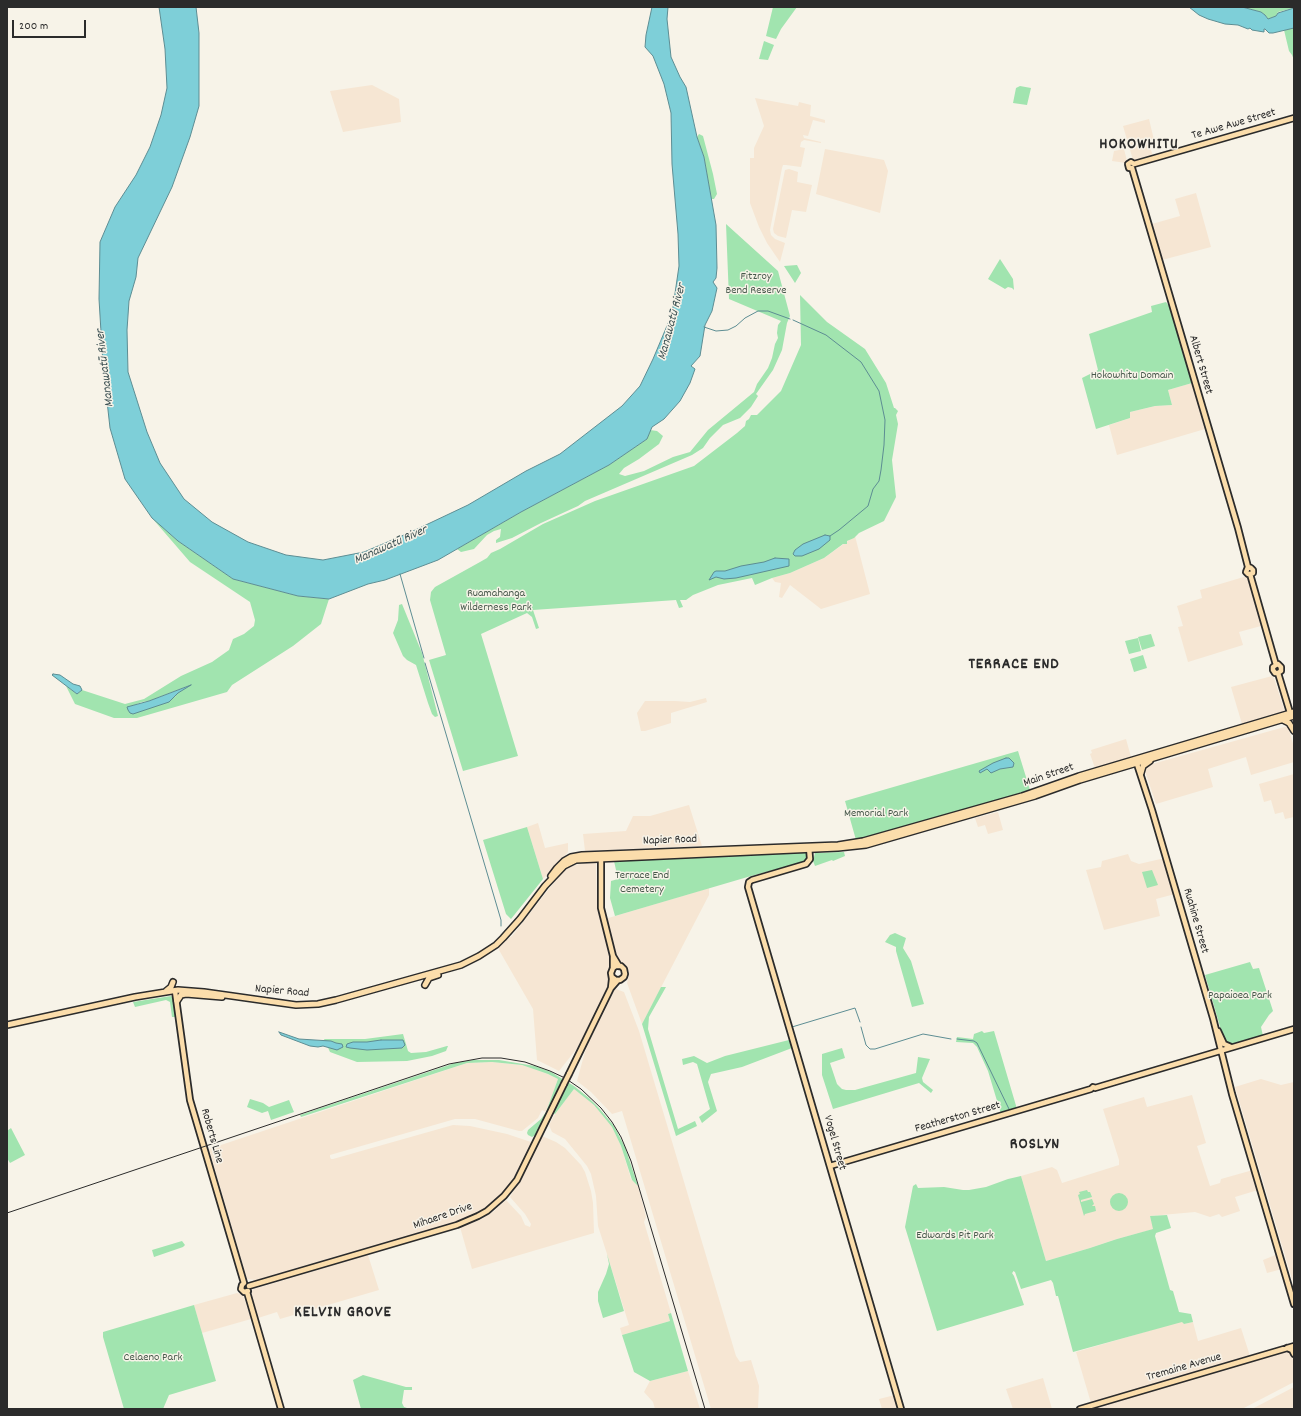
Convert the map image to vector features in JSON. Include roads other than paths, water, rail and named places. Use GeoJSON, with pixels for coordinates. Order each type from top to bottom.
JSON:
{"type":"FeatureCollection","features":[{"type":"Feature","properties":{"kind":"highway","name":"Main Street"},"geometry":{"type":"LineString","coordinates":[[1137,761],[1157,757],[1283,720],[1292,715]]}},
{"type":"Feature","properties":{"kind":"highway","name":"Main Street"},"geometry":{"type":"LineString","coordinates":[[809,848],[848,848],[876,842],[1029,798],[1069,783],[1137,761],[1292,715]]}},
{"type":"Feature","properties":{"kind":"highway"},"geometry":{"type":"LineString","coordinates":[[1283,720],[1289,724],[1294,731]]}},
{"type":"Feature","properties":{"kind":"highway"},"geometry":{"type":"LineString","coordinates":[[1141,773],[1142,767],[1145,764],[1157,757]]}},
{"type":"Feature","properties":{"kind":"highway","name":"Napier Road"},"geometry":{"type":"LineString","coordinates":[[7,1025],[175,990],[204,992],[292,1004],[318,1004],[461,965],[489,950],[515,925],[545,886],[564,866],[571,862],[601,856],[809,848]]}},
{"type":"Feature","properties":{"kind":"highway"},"geometry":{"type":"LineString","coordinates":[[426,985],[429,978],[452,970],[461,965]]}},
{"type":"Feature","properties":{"kind":"highway"},"geometry":{"type":"LineString","coordinates":[[165,992],[171,987],[173,982]]}},
{"type":"Feature","properties":{"kind":"highway"},"geometry":{"type":"LineString","coordinates":[[177,1001],[181,995],[186,994],[243,998]]}},
{"type":"Feature","properties":{"kind":"main road","name":"Te Awe Awe Street"},"geometry":{"type":"LineString","coordinates":[[1133,166],[1294,118]]}},
{"type":"Feature","properties":{"kind":"main road","name":"Albert Street"},"geometry":{"type":"LineString","coordinates":[[1133,166],[1238,528],[1248,567],[1246,572],[1247,574],[1250,574],[1276,665],[1273,667],[1273,670],[1275,673],[1278,673],[1292,715]]}},
{"type":"Feature","properties":{"kind":"main road","name":"Ruahine Street"},"geometry":{"type":"LineString","coordinates":[[1137,761],[1216,1029],[1232,1089],[1237,1101],[1294,1296]]}},
{"type":"Feature","properties":{"kind":"main road","name":"Vogel Street"},"geometry":{"type":"LineString","coordinates":[[809,848],[810,859],[806,864],[752,880],[749,882],[748,887],[901,1409]]}},
{"type":"Feature","properties":{"kind":"main road"},"geometry":{"type":"LineString","coordinates":[[601,856],[601,908],[613,956],[613,968],[611,973],[612,977],[618,980],[623,978],[626,974],[624,969],[619,966],[613,956]]}},
{"type":"Feature","properties":{"kind":"main road"},"geometry":{"type":"LineString","coordinates":[[613,968],[619,966]]}},
{"type":"Feature","properties":{"kind":"main road","name":"Mihaere Drive"},"geometry":{"type":"LineString","coordinates":[[611,988],[612,977]]}},
{"type":"Feature","properties":{"kind":"main road","name":"Mihaere Drive"},"geometry":{"type":"LineString","coordinates":[[249,1286],[457,1225],[487,1211],[504,1196],[520,1175],[611,988],[618,980]]}},
{"type":"Feature","properties":{"kind":"main road","name":"Roberts Line"},"geometry":{"type":"LineString","coordinates":[[175,990],[190,1100],[244,1283]]}},
{"type":"Feature","properties":{"kind":"main road"},"geometry":{"type":"LineString","coordinates":[[1216,1029],[1224,1044],[1233,1047]]}},
{"type":"Feature","properties":{"kind":"main road","name":"Featherston Street"},"geometry":{"type":"LineString","coordinates":[[830,1166],[1294,1029]]}},
{"type":"Feature","properties":{"kind":"main road","name":"Ruahine Street"},"geometry":{"type":"LineString","coordinates":[[1232,1089],[1232,1094],[1294,1304]]}},
{"type":"Feature","properties":{"kind":"main road"},"geometry":{"type":"LineString","coordinates":[[247,1292],[242,1291],[241,1289],[244,1283],[247,1283],[249,1286],[249,1290],[247,1292],[281,1409]]}},
{"type":"Feature","properties":{"kind":"main road","name":"Tremaine Avenue"},"geometry":{"type":"LineString","coordinates":[[1080,1409],[1285,1349],[1294,1345]]}},
{"type":"Feature","properties":{"kind":"main road"},"geometry":{"type":"LineString","coordinates":[[1285,1349],[1292,1350],[1294,1354]]}},
{"type":"Feature","properties":{"kind":"water","name":"Manawatū River"},"geometry":{"type":"Polygon","coordinates":[[[159,7],[196,7],[199,33],[199,106],[190,137],[172,187],[138,258],[136,277],[129,301],[127,330],[128,372],[147,432],[160,463],[184,499],[212,522],[248,542],[286,555],[323,560],[364,552],[468,505],[526,471],[560,454],[622,406],[640,386],[672,314],[679,266],[672,164],[671,113],[664,84],[653,56],[645,47],[652,7],[668,7],[667,19],[671,57],[686,87],[697,137],[704,157],[716,225],[717,268],[716,278],[713,282],[717,288],[712,311],[705,325],[700,356],[691,366],[695,369],[690,383],[680,401],[664,419],[652,427],[647,439],[609,465],[521,512],[438,560],[329,599],[298,596],[233,579],[178,541],[152,518],[125,479],[110,428],[103,365],[99,299],[100,242],[115,207],[136,175],[150,147],[161,115],[167,88],[165,49],[159,7]]]}},
{"type":"Feature","properties":{"kind":"water"},"geometry":{"type":"Polygon","coordinates":[[[1189,7],[1242,7],[1261,12],[1268,19],[1276,16],[1278,13],[1294,8],[1294,28],[1273,33],[1269,33],[1265,29],[1264,32],[1252,30],[1250,28],[1248,29],[1238,25],[1225,24],[1208,19],[1199,15],[1189,7]]]}},
{"type":"Feature","properties":{"kind":"water"},"geometry":{"type":"Polygon","coordinates":[[[825,535],[830,536],[830,540],[819,549],[802,556],[795,556],[793,554],[795,550],[803,544],[825,535]]]}},
{"type":"Feature","properties":{"kind":"water"},"geometry":{"type":"Polygon","coordinates":[[[775,558],[789,559],[789,566],[736,578],[724,579],[716,577],[709,580],[716,571],[725,571],[775,558]]]}},
{"type":"Feature","properties":{"kind":"water"},"geometry":{"type":"Polygon","coordinates":[[[52,675],[60,675],[73,684],[80,686],[82,690],[77,694],[52,675]]]}},
{"type":"Feature","properties":{"kind":"water"},"geometry":{"type":"Polygon","coordinates":[[[191,685],[178,693],[169,702],[133,714],[128,710],[127,707],[149,701],[191,685]]]}},
{"type":"Feature","properties":{"kind":"water"},"geometry":{"type":"Polygon","coordinates":[[[1009,758],[1014,763],[1013,767],[1000,769],[991,773],[987,769],[980,773],[979,771],[1009,758]]]}},
{"type":"Feature","properties":{"kind":"water"},"geometry":{"type":"Polygon","coordinates":[[[279,1032],[299,1039],[331,1041],[342,1044],[343,1047],[337,1050],[323,1046],[310,1046],[281,1035],[279,1032]]]}},
{"type":"Feature","properties":{"kind":"water"},"geometry":{"type":"Polygon","coordinates":[[[403,1040],[405,1045],[402,1048],[367,1050],[346,1047],[347,1044],[353,1042],[403,1040]]]}},
{"type":"Feature","properties":{"kind":"waterway"},"geometry":{"type":"LineString","coordinates":[[704,327],[716,331],[728,330],[758,311],[768,311],[790,319]]}},
{"type":"Feature","properties":{"kind":"waterway"},"geometry":{"type":"LineString","coordinates":[[793,320],[826,335],[861,362],[879,391],[885,420],[884,445],[879,481],[873,489],[868,506],[830,536]]}},
{"type":"Feature","properties":{"kind":"waterway"},"geometry":{"type":"LineString","coordinates":[[400,574],[424,658]]}},
{"type":"Feature","properties":{"kind":"waterway"},"geometry":{"type":"LineString","coordinates":[[425,663],[501,920],[501,926]]}},
{"type":"Feature","properties":{"kind":"waterway"},"geometry":{"type":"LineString","coordinates":[[792,1027],[855,1008],[860,1022]]}},
{"type":"Feature","properties":{"kind":"waterway"},"geometry":{"type":"LineString","coordinates":[[861,1027],[866,1045],[870,1049],[875,1049],[923,1034],[951,1039]]}},
{"type":"Feature","properties":{"kind":"waterway"},"geometry":{"type":"LineString","coordinates":[[957,1039],[974,1041],[977,1043],[1009,1109]]}},
{"type":"Feature","properties":{"kind":"railway"},"geometry":{"type":"LineString","coordinates":[[7,1213],[449,1064],[482,1058],[501,1058],[525,1062],[565,1078],[581,1089],[601,1108],[621,1137],[631,1161],[705,1409]]}},
{"type":"Feature","properties":{"kind":"district","name":"HOKOWHITU"},"geometry":{"type":"Point","coordinates":[1139,146]}},
{"type":"Feature","properties":{"kind":"district","name":"TERRACE END"},"geometry":{"type":"Point","coordinates":[1014,666]}},
{"type":"Feature","properties":{"kind":"district","name":"ROSLYN"},"geometry":{"type":"Point","coordinates":[1035,1146]}},
{"type":"Feature","properties":{"kind":"district","name":"KELVIN GROVE"},"geometry":{"type":"Point","coordinates":[343,1314]}},
{"type":"Feature","properties":{"kind":"park label","name":"Fitzroy Bend Reserve"},"geometry":{"type":"Point","coordinates":[756,284]}},
{"type":"Feature","properties":{"kind":"park label","name":"Hokowhitu Domain"},"geometry":{"type":"Point","coordinates":[1132,376]}},
{"type":"Feature","properties":{"kind":"park label","name":"Ruamahanga Wilderness Park"},"geometry":{"type":"Point","coordinates":[496,601]}},
{"type":"Feature","properties":{"kind":"park label","name":"Memorial Park"},"geometry":{"type":"Point","coordinates":[876,814]}},
{"type":"Feature","properties":{"kind":"park label","name":"Terrace End Cemetery"},"geometry":{"type":"Point","coordinates":[642,883]}},
{"type":"Feature","properties":{"kind":"park label","name":"Papaioea Park"},"geometry":{"type":"Point","coordinates":[1240,996]}},
{"type":"Feature","properties":{"kind":"park label","name":"Edwards Pit Park"},"geometry":{"type":"Point","coordinates":[955,1236]}},
{"type":"Feature","properties":{"kind":"park label","name":"Celaeno Park"},"geometry":{"type":"Point","coordinates":[153,1358]}}]}
